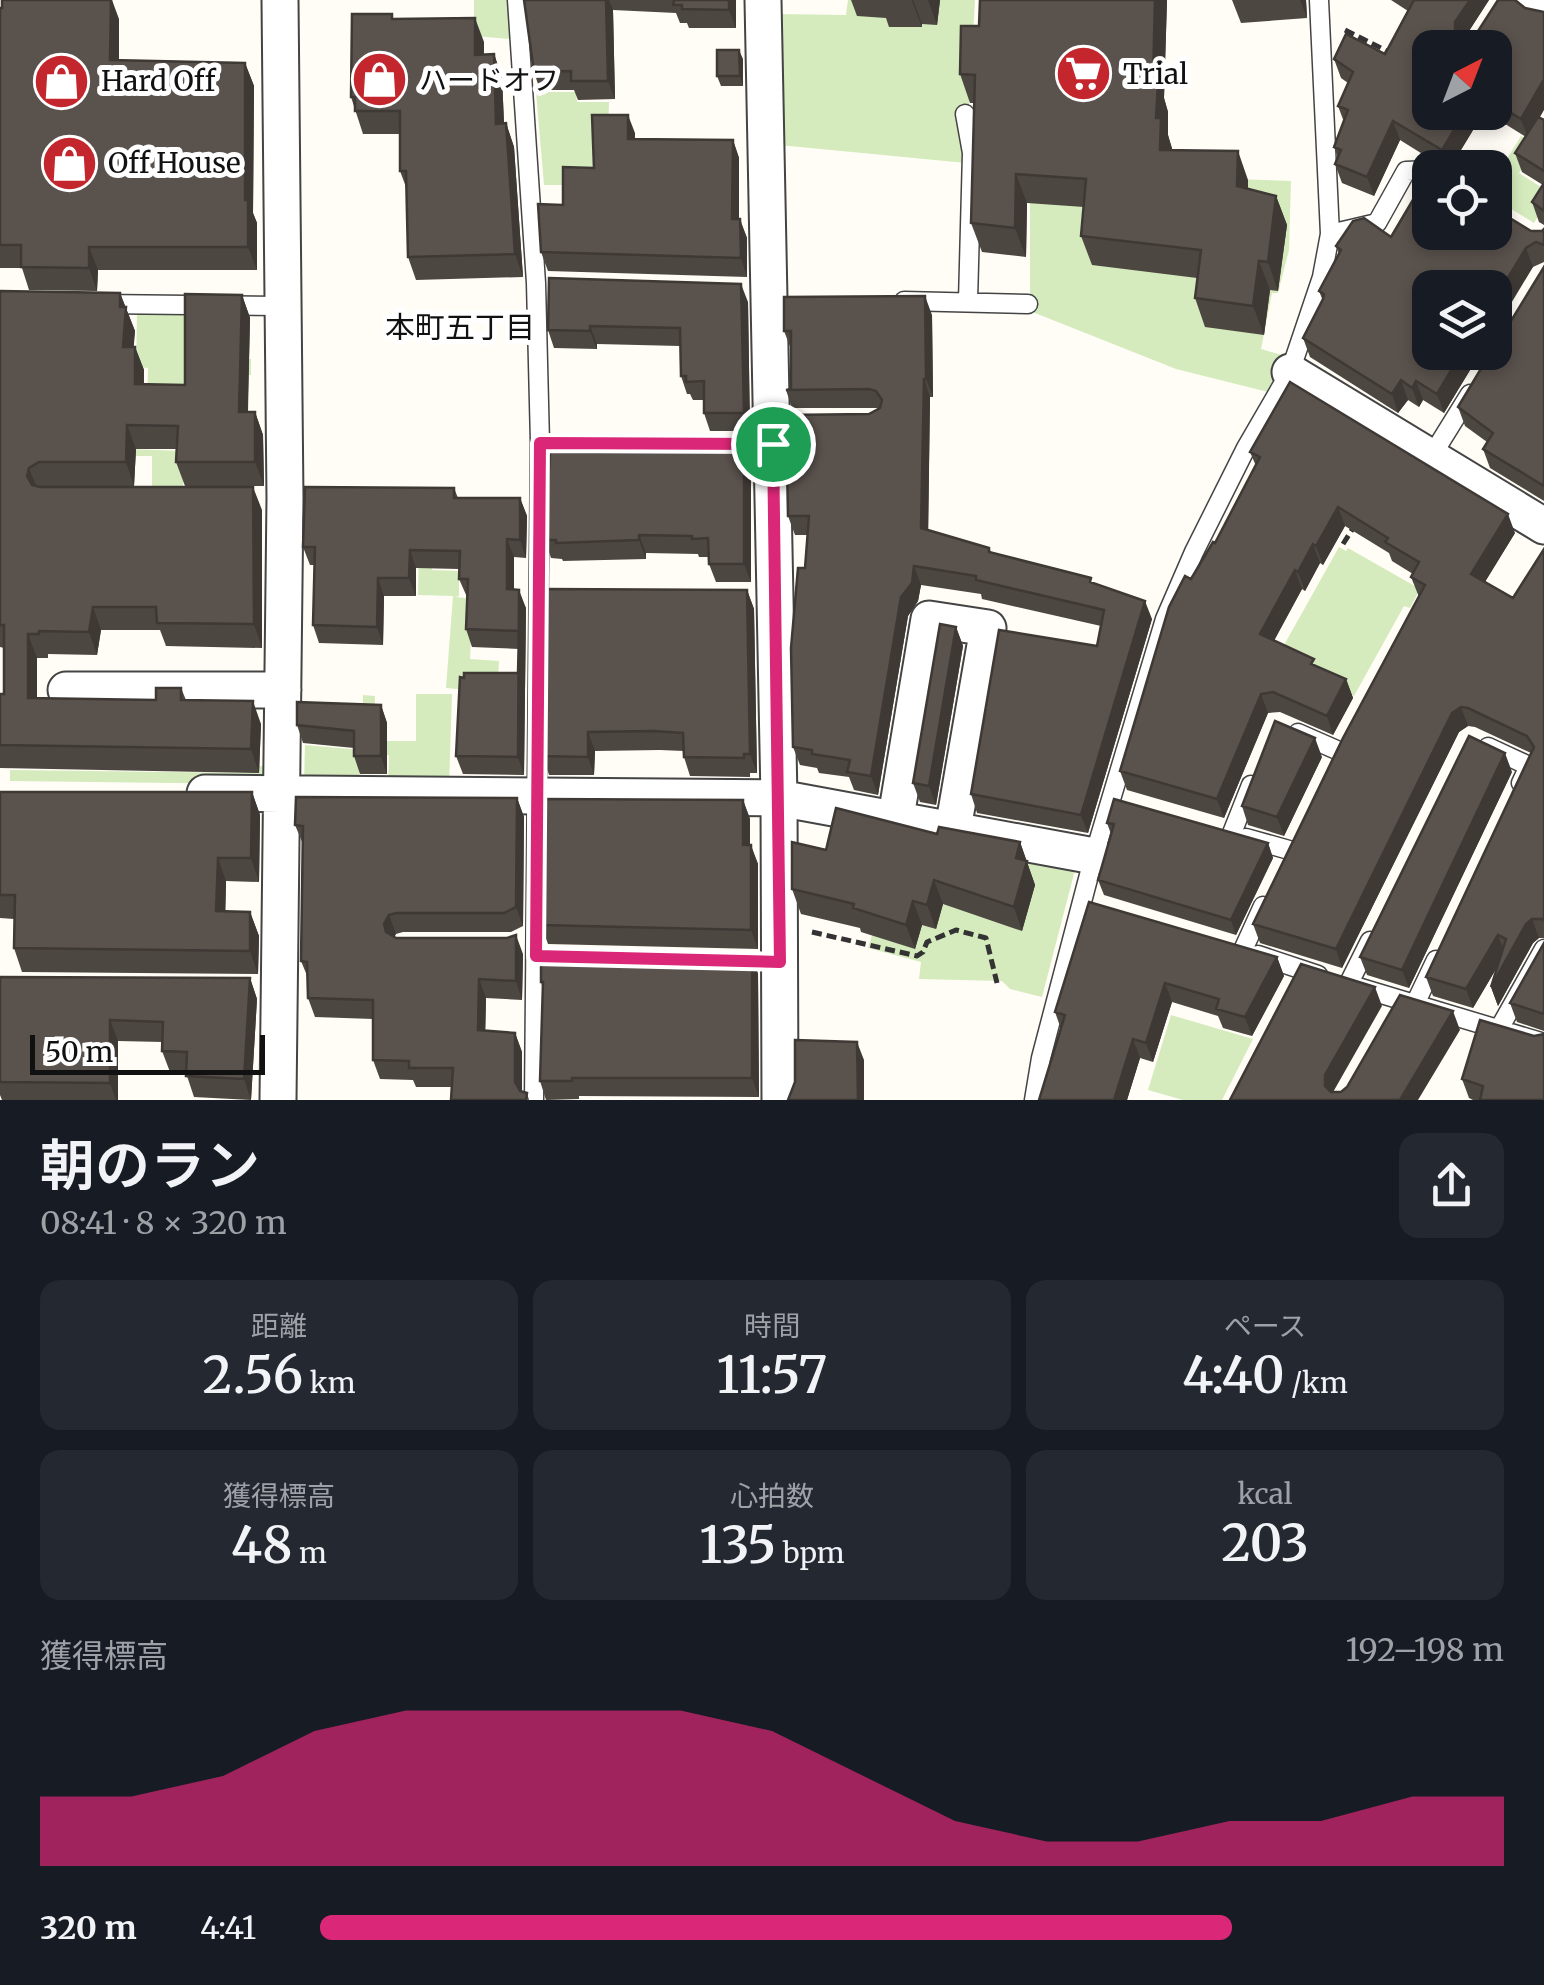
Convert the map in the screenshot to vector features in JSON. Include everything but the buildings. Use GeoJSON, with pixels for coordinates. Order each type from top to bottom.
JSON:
{"type":"FeatureCollection","features":[{"type":"Feature","properties":{"kind":"street"},"geometry":{"type":"LineString","coordinates":[[278,1100],[271,987],[284,794],[276,498],[284,306],[280,0]]}},
{"type":"Feature","properties":{"kind":"street"},"geometry":{"type":"LineString","coordinates":[[764,0],[772,433],[766,595],[779,798],[774,950],[780,1100]]}},
{"type":"Feature","properties":{"kind":"street"},"geometry":{"type":"LineString","coordinates":[[1530,0],[1544,10]]}},
{"type":"Feature","properties":{"kind":"street"},"geometry":{"type":"LineString","coordinates":[[1290,372],[1544,526]]}},
{"type":"Feature","properties":{"kind":"street"},"geometry":{"type":"LineString","coordinates":[[896,817],[929,618],[988,628],[953,829]]}},
{"type":"Feature","properties":{"kind":"street"},"geometry":{"type":"LineString","coordinates":[[66,690],[283,690]]}},
{"type":"Feature","properties":{"kind":"street"},"geometry":{"type":"LineString","coordinates":[[170,793],[779,798],[1094,856]]}},
{"type":"Feature","properties":{"kind":"lane"},"geometry":{"type":"LineString","coordinates":[[516,0],[550,443],[538,596],[536,934],[545,956],[534,1100]]}},
{"type":"Feature","properties":{"kind":"lane"},"geometry":{"type":"LineString","coordinates":[[1034,1100],[1041,1058],[1091,904],[1094,856],[1120,800],[1165,620],[1246,448],[1290,372],[1322,276],[1330,234],[1319,9]]}},
{"type":"Feature","properties":{"kind":"lane"},"geometry":{"type":"LineString","coordinates":[[965,114],[972,153],[968,302]]}},
{"type":"Feature","properties":{"kind":"lane"},"geometry":{"type":"LineString","coordinates":[[1330,234],[1377,223],[1406,172],[1412,171]]}},
{"type":"Feature","properties":{"kind":"lane"},"geometry":{"type":"LineString","coordinates":[[536,283],[556,284]]}},
{"type":"Feature","properties":{"kind":"lane"},"geometry":{"type":"LineString","coordinates":[[888,301],[1028,304]]}},
{"type":"Feature","properties":{"kind":"lane"},"geometry":{"type":"LineString","coordinates":[[76,303],[284,306]]}},
{"type":"Feature","properties":{"kind":"lane"},"geometry":{"type":"LineString","coordinates":[[1431,457],[1482,374]]}},
{"type":"Feature","properties":{"kind":"lane"},"geometry":{"type":"LineString","coordinates":[[538,596],[558,595]]}},
{"type":"Feature","properties":{"kind":"lane"},"geometry":{"type":"LineString","coordinates":[[1275,724],[1335,759],[1348,734]]}},
{"type":"Feature","properties":{"kind":"lane"},"geometry":{"type":"LineString","coordinates":[[1470,738],[1529,766],[1513,800]]}},
{"type":"Feature","properties":{"kind":"lane"},"geometry":{"type":"LineString","coordinates":[[1260,760],[1223,831],[1285,858],[1234,948],[1296,978],[1348,984],[1402,1007],[1544,1043]]}},
{"type":"Feature","properties":{"kind":"lane"},"geometry":{"type":"LineString","coordinates":[[1348,984],[1374,932]]}},
{"type":"Feature","properties":{"kind":"lane"},"geometry":{"type":"LineString","coordinates":[[514,944],[536,934]]}},
{"type":"Feature","properties":{"kind":"lane"},"geometry":{"type":"LineString","coordinates":[[1402,1007],[1447,936]]}},
{"type":"Feature","properties":{"kind":"lane"},"geometry":{"type":"LineString","coordinates":[[1499,1029],[1544,949]]}},
{"type":"Feature","properties":{"kind":"path"},"geometry":{"type":"LineString","coordinates":[[1319,9],[1398,57]]}},
{"type":"Feature","properties":{"kind":"path"},"geometry":{"type":"LineString","coordinates":[[1343,544],[1361,515]]}},
{"type":"Feature","properties":{"kind":"path"},"geometry":{"type":"LineString","coordinates":[[774,950],[917,956],[928,942],[956,930],[986,938],[997,983]]}},
{"type":"Feature","properties":{"kind":"green space"},"geometry":{"type":"Polygon","coordinates":[[[474,0],[507,0],[511,39],[474,36],[474,0]]]}},
{"type":"Feature","properties":{"kind":"green space"},"geometry":{"type":"Polygon","coordinates":[[[848,0],[975,0],[969,105],[982,107],[966,163],[779,145],[775,14],[846,15],[848,0]]]}},
{"type":"Feature","properties":{"kind":"green space"},"geometry":{"type":"Polygon","coordinates":[[[536,92],[576,92],[577,102],[609,102],[608,136],[617,185],[544,185],[536,92]]]}},
{"type":"Feature","properties":{"kind":"green space"},"geometry":{"type":"Polygon","coordinates":[[[1544,132],[1519,173],[1544,189],[1544,207],[1534,223],[1512,209],[1512,151],[1521,136],[1527,139],[1544,132]]]}},
{"type":"Feature","properties":{"kind":"green space"},"geometry":{"type":"Polygon","coordinates":[[[1030,172],[1291,181],[1289,250],[1278,293],[1272,293],[1261,349],[1282,355],[1268,392],[1176,369],[1030,311],[1030,172]]]}},
{"type":"Feature","properties":{"kind":"green space"},"geometry":{"type":"Polygon","coordinates":[[[137,313],[193,314],[194,357],[251,359],[251,375],[192,374],[192,405],[147,404],[148,368],[136,367],[137,313]]]}},
{"type":"Feature","properties":{"kind":"green space"},"geometry":{"type":"Polygon","coordinates":[[[126,449],[184,451],[183,489],[152,488],[152,456],[135,456],[126,449]]]}},
{"type":"Feature","properties":{"kind":"green space"},"geometry":{"type":"Polygon","coordinates":[[[419,543],[432,543],[432,570],[459,571],[456,597],[473,599],[470,659],[499,661],[498,678],[481,691],[446,688],[453,596],[418,595],[419,543]]]}},
{"type":"Feature","properties":{"kind":"green space"},"geometry":{"type":"Polygon","coordinates":[[[1339,547],[1346,551],[1348,548],[1420,589],[1410,608],[1404,606],[1354,696],[1279,654],[1339,547]]]}},
{"type":"Feature","properties":{"kind":"green space"},"geometry":{"type":"Polygon","coordinates":[[[416,694],[452,694],[449,786],[388,787],[389,755],[360,759],[359,785],[304,784],[305,745],[362,750],[363,695],[375,696],[374,741],[416,741],[416,694]]]}},
{"type":"Feature","properties":{"kind":"green space"},"geometry":{"type":"Polygon","coordinates":[[[248,766],[266,766],[266,784],[10,781],[10,770],[247,773],[248,766]]]}},
{"type":"Feature","properties":{"kind":"green space"},"geometry":{"type":"Polygon","coordinates":[[[950,837],[1076,866],[1042,997],[1010,989],[1002,981],[919,979],[921,962],[868,948],[892,871],[950,837]]]}},
{"type":"Feature","properties":{"kind":"green space"},"geometry":{"type":"Polygon","coordinates":[[[1171,1015],[1253,1039],[1222,1100],[1183,1100],[1148,1090],[1171,1015]]]}},
{"type":"Feature","properties":{"kind":"place","name":"Trial"},"geometry":{"type":"Point","coordinates":[1084,74]}},
{"type":"Feature","properties":{"kind":"place","name":"ハードオフ"},"geometry":{"type":"Point","coordinates":[380,80]}},
{"type":"Feature","properties":{"kind":"place","name":"Hard Off"},"geometry":{"type":"Point","coordinates":[62,81]}},
{"type":"Feature","properties":{"kind":"place","name":"Off House"},"geometry":{"type":"Point","coordinates":[69,163]}},
{"type":"Feature","properties":{"kind":"district","name":"本町五丁目"},"geometry":{"type":"Point","coordinates":[460,328]}},
{"type":"Feature","properties":{"kind":"route"},"geometry":{"type":"LineString","coordinates":[[540,443],[773,444],[780,962],[536,956],[540,443]]}}]}
